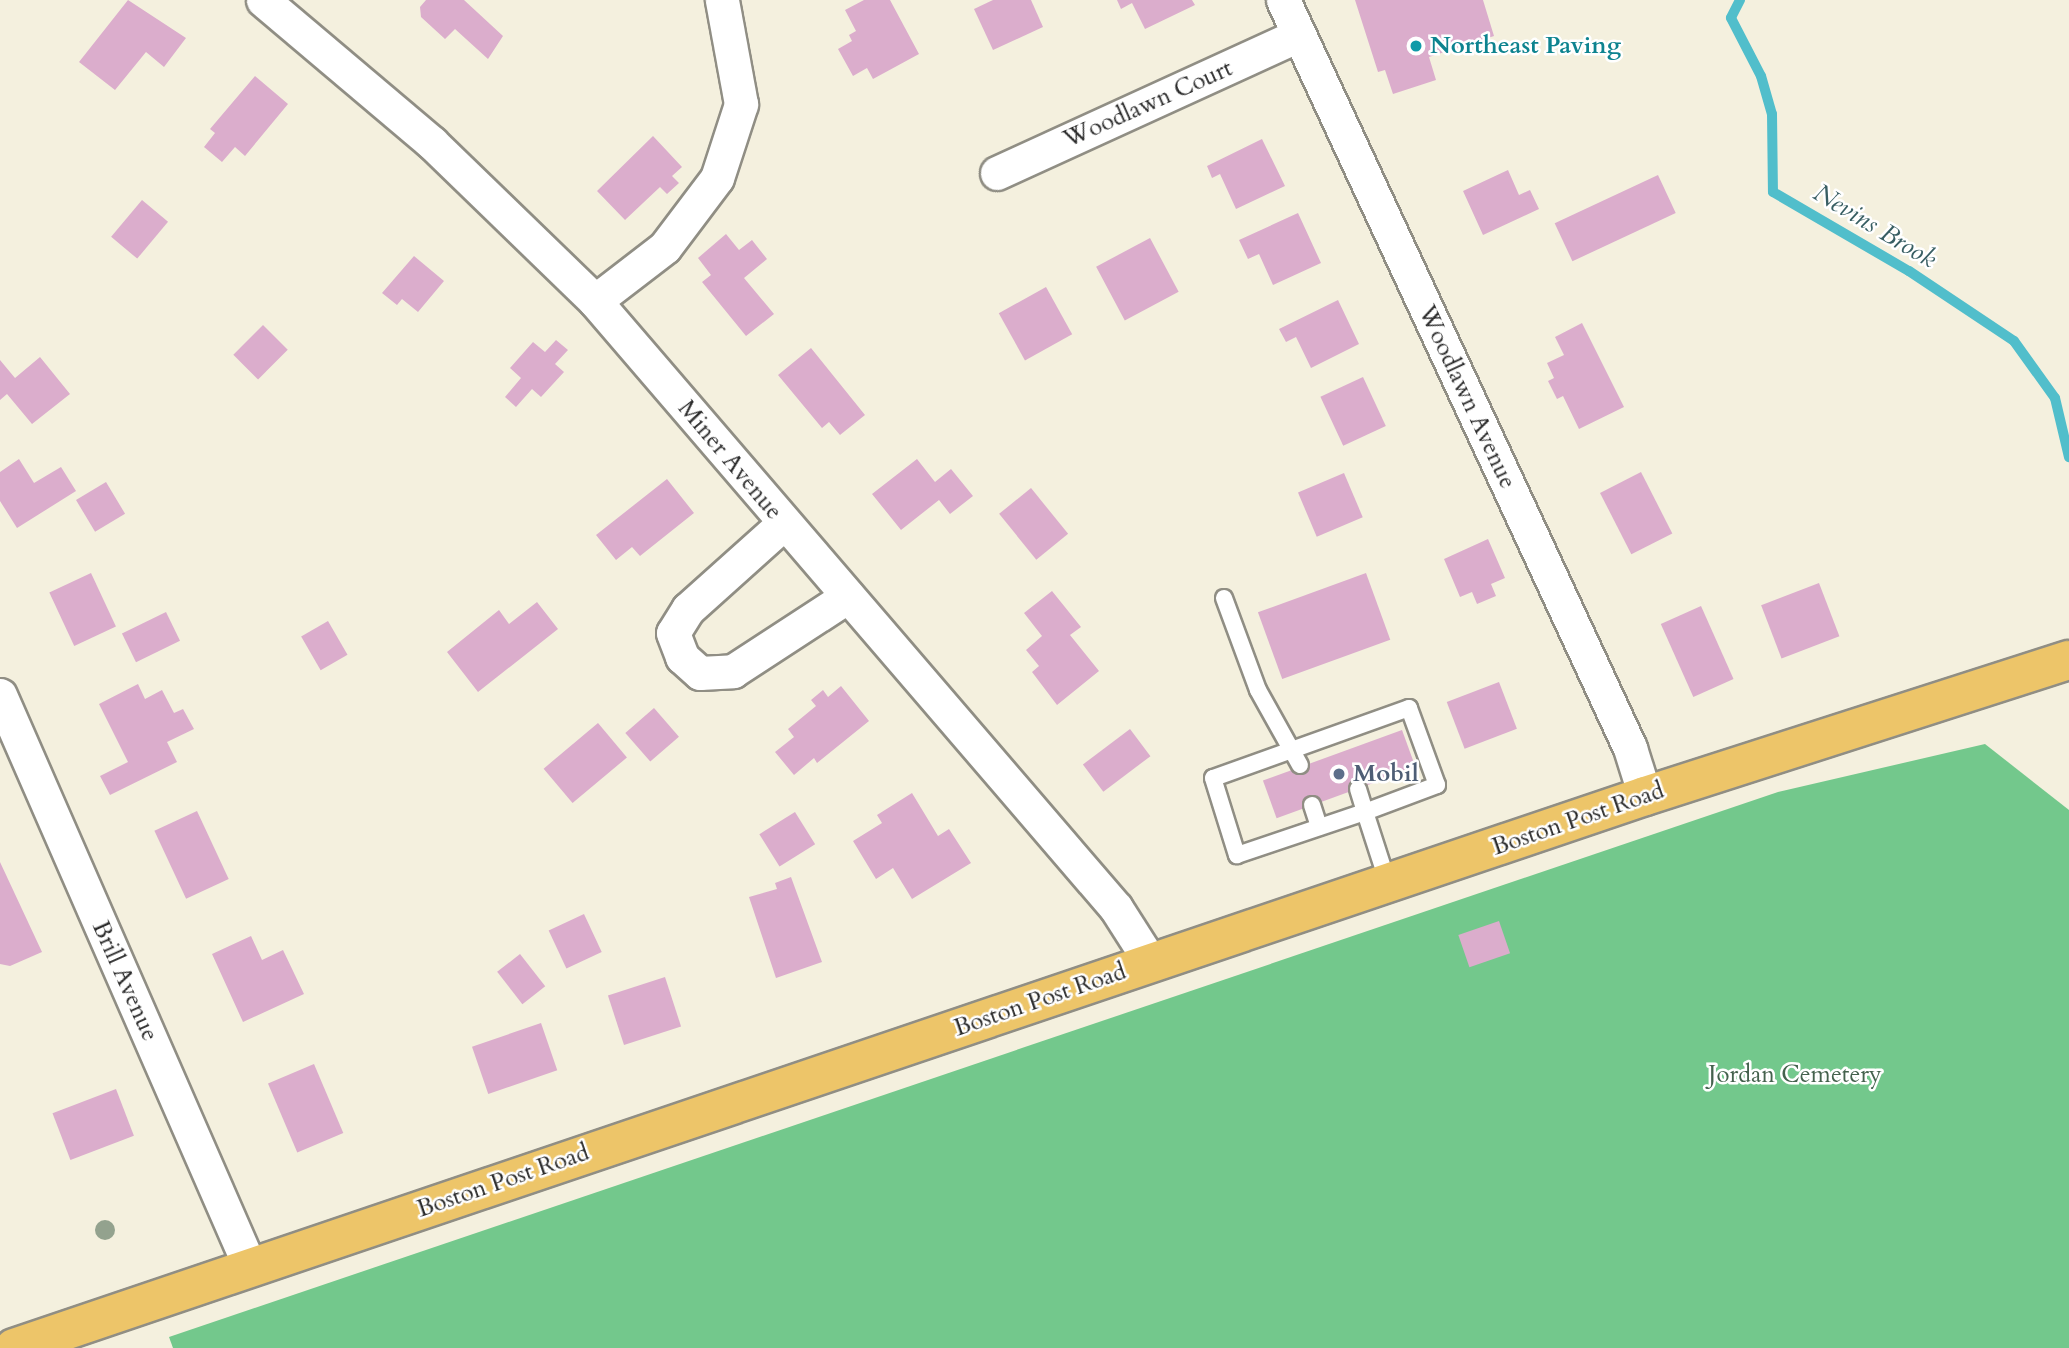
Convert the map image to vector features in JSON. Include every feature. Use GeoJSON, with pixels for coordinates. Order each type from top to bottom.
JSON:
{"type":"FeatureCollection","features":[{"type":"Feature","properties":{"kind":"main road","name":"Boston Post Road"},"geometry":{"type":"LineString","coordinates":[[14,1348],[1645,796],[2067,661]]}},
{"type":"Feature","properties":{"kind":"street","name":"Miner Avenue"},"geometry":{"type":"LineString","coordinates":[[262,0],[432,143],[595,301],[1116,908],[1151,963]]}},
{"type":"Feature","properties":{"kind":"street"},"geometry":{"type":"LineString","coordinates":[[595,301],[665,247],[717,178],[741,104],[722,0]]}},
{"type":"Feature","properties":{"kind":"street","name":"Woodlawn Avenue"},"geometry":{"type":"LineString","coordinates":[[1283,0],[1630,748],[1645,796]]}},
{"type":"Feature","properties":{"kind":"street","name":"Woodlawn Court"},"geometry":{"type":"LineString","coordinates":[[997,173],[1299,35]]}},
{"type":"Feature","properties":{"kind":"street"},"geometry":{"type":"LineString","coordinates":[[784,523],[688,609],[673,632],[682,657],[700,673],[733,671],[848,596]]}},
{"type":"Feature","properties":{"kind":"street","name":"Brill Avenue"},"geometry":{"type":"LineString","coordinates":[[0,695],[250,1267]]}},
{"type":"Feature","properties":{"kind":"lane"},"geometry":{"type":"LineString","coordinates":[[1224,598],[1258,690],[1294,749],[1300,765]]}},
{"type":"Feature","properties":{"kind":"lane"},"geometry":{"type":"LineString","coordinates":[[1409,708],[1437,785],[1237,855],[1213,778],[1294,749],[1409,708]]}},
{"type":"Feature","properties":{"kind":"lane"},"geometry":{"type":"LineString","coordinates":[[1339,732],[1345,750]]}},
{"type":"Feature","properties":{"kind":"lane"},"geometry":{"type":"LineString","coordinates":[[1358,789],[1388,883]]}},
{"type":"Feature","properties":{"kind":"lane"},"geometry":{"type":"LineString","coordinates":[[1312,805],[1319,827]]}},
{"type":"Feature","properties":{"kind":"green space","name":"Jordan Cemetery"},"geometry":{"type":"Polygon","coordinates":[[[1985,744],[2069,810],[2069,1348],[173,1348],[169,1337],[1778,792],[1985,744]]]}},
{"type":"Feature","properties":{"kind":"building"},"geometry":{"type":"Polygon","coordinates":[[[128,0],[186,38],[164,67],[146,52],[115,90],[79,62],[128,0]]]}},
{"type":"Feature","properties":{"kind":"building"},"geometry":{"type":"Polygon","coordinates":[[[426,0],[464,0],[503,36],[488,59],[455,29],[445,39],[421,17],[420,7],[426,0]]]}},
{"type":"Feature","properties":{"kind":"building"},"geometry":{"type":"Polygon","coordinates":[[[864,0],[890,0],[919,54],[873,79],[867,68],[853,76],[838,49],[852,41],[849,35],[856,31],[845,10],[864,0]]]}},
{"type":"Feature","properties":{"kind":"building"},"geometry":{"type":"Polygon","coordinates":[[[993,0],[1031,0],[1043,27],[993,50],[974,9],[993,0]]]}},
{"type":"Feature","properties":{"kind":"building"},"geometry":{"type":"Polygon","coordinates":[[[1117,0],[1192,0],[1195,5],[1145,29],[1132,3],[1121,9],[1117,0]]]}},
{"type":"Feature","properties":{"kind":"building","name":"Northeast Paving"},"geometry":{"type":"Polygon","coordinates":[[[1355,0],[1483,0],[1494,36],[1429,57],[1436,80],[1393,94],[1385,70],[1378,72],[1355,0]]]}},
{"type":"Feature","properties":{"kind":"building"},"geometry":{"type":"Polygon","coordinates":[[[255,76],[288,104],[245,156],[235,147],[222,162],[204,147],[215,133],[210,129],[255,76]]]}},
{"type":"Feature","properties":{"kind":"building"},"geometry":{"type":"Polygon","coordinates":[[[653,136],[682,167],[672,176],[679,183],[667,194],[660,187],[625,220],[597,191],[653,136]]]}},
{"type":"Feature","properties":{"kind":"building"},"geometry":{"type":"Polygon","coordinates":[[[1262,139],[1285,186],[1236,209],[1220,174],[1212,178],[1207,166],[1262,139]]]}},
{"type":"Feature","properties":{"kind":"building"},"geometry":{"type":"Polygon","coordinates":[[[1508,170],[1519,195],[1530,190],[1539,209],[1483,235],[1463,191],[1508,170]]]}},
{"type":"Feature","properties":{"kind":"building"},"geometry":{"type":"Polygon","coordinates":[[[1658,175],[1676,213],[1572,261],[1555,223],[1658,175]]]}},
{"type":"Feature","properties":{"kind":"building"},"geometry":{"type":"Polygon","coordinates":[[[142,200],[168,222],[137,259],[111,237],[142,200]]]}},
{"type":"Feature","properties":{"kind":"building"},"geometry":{"type":"Polygon","coordinates":[[[1298,213],[1321,263],[1273,285],[1259,254],[1248,259],[1239,240],[1298,213]]]}},
{"type":"Feature","properties":{"kind":"building"},"geometry":{"type":"Polygon","coordinates":[[[726,234],[739,250],[752,240],[767,259],[744,278],[774,314],[746,336],[702,282],[711,275],[698,258],[726,234]]]}},
{"type":"Feature","properties":{"kind":"building"},"geometry":{"type":"Polygon","coordinates":[[[1150,238],[1179,292],[1125,320],[1096,267],[1150,238]]]}},
{"type":"Feature","properties":{"kind":"building"},"geometry":{"type":"Polygon","coordinates":[[[414,256],[444,281],[418,312],[402,299],[397,305],[382,293],[414,256]]]}},
{"type":"Feature","properties":{"kind":"building"},"geometry":{"type":"Polygon","coordinates":[[[1046,287],[1072,334],[1025,360],[999,313],[1046,287]]]}},
{"type":"Feature","properties":{"kind":"building"},"geometry":{"type":"Polygon","coordinates":[[[1338,300],[1359,344],[1311,368],[1296,337],[1286,342],[1279,329],[1338,300]]]}},
{"type":"Feature","properties":{"kind":"building"},"geometry":{"type":"Polygon","coordinates":[[[1582,323],[1624,407],[1579,429],[1563,396],[1557,399],[1548,381],[1554,378],[1547,363],[1564,355],[1555,337],[1582,323]]]}},
{"type":"Feature","properties":{"kind":"building"},"geometry":{"type":"Polygon","coordinates":[[[263,325],[288,350],[258,379],[233,355],[263,325]]]}},
{"type":"Feature","properties":{"kind":"building"},"geometry":{"type":"Polygon","coordinates":[[[556,340],[568,350],[555,364],[564,372],[541,397],[532,389],[516,407],[505,397],[521,378],[510,368],[533,342],[545,352],[556,340]]]}},
{"type":"Feature","properties":{"kind":"building"},"geometry":{"type":"Polygon","coordinates":[[[811,348],[865,415],[840,435],[829,422],[822,428],[778,375],[811,348]]]}},
{"type":"Feature","properties":{"kind":"building"},"geometry":{"type":"Polygon","coordinates":[[[40,357],[70,394],[32,424],[7,394],[0,400],[0,360],[15,378],[40,357]]]}},
{"type":"Feature","properties":{"kind":"building"},"geometry":{"type":"Polygon","coordinates":[[[1363,377],[1386,426],[1343,446],[1320,397],[1363,377]]]}},
{"type":"Feature","properties":{"kind":"building"},"geometry":{"type":"Polygon","coordinates":[[[19,459],[34,483],[61,467],[76,491],[17,528],[0,501],[0,472],[19,459]]]}},
{"type":"Feature","properties":{"kind":"building"},"geometry":{"type":"Polygon","coordinates":[[[917,459],[935,482],[951,469],[973,496],[950,514],[939,500],[901,530],[872,494],[917,459]]]}},
{"type":"Feature","properties":{"kind":"building"},"geometry":{"type":"Polygon","coordinates":[[[1641,472],[1672,533],[1631,554],[1600,493],[1641,472]]]}},
{"type":"Feature","properties":{"kind":"building"},"geometry":{"type":"Polygon","coordinates":[[[1344,473],[1363,517],[1317,537],[1298,493],[1344,473]]]}},
{"type":"Feature","properties":{"kind":"building"},"geometry":{"type":"Polygon","coordinates":[[[667,479],[694,513],[640,556],[632,547],[616,560],[596,535],[667,479]]]}},
{"type":"Feature","properties":{"kind":"building"},"geometry":{"type":"Polygon","coordinates":[[[106,482],[125,514],[95,532],[76,500],[106,482]]]}},
{"type":"Feature","properties":{"kind":"building"},"geometry":{"type":"Polygon","coordinates":[[[1031,488],[1068,534],[1036,560],[999,514],[1031,488]]]}},
{"type":"Feature","properties":{"kind":"building"},"geometry":{"type":"Polygon","coordinates":[[[1488,539],[1505,578],[1491,584],[1496,596],[1477,604],[1472,592],[1460,597],[1444,559],[1488,539]]]}},
{"type":"Feature","properties":{"kind":"building"},"geometry":{"type":"Polygon","coordinates":[[[91,573],[116,626],[74,646],[49,592],[91,573]]]}},
{"type":"Feature","properties":{"kind":"building"},"geometry":{"type":"Polygon","coordinates":[[[1366,573],[1390,640],[1282,679],[1258,612],[1366,573]]]}},
{"type":"Feature","properties":{"kind":"building"},"geometry":{"type":"Polygon","coordinates":[[[1819,583],[1839,636],[1782,658],[1761,605],[1819,583]]]}},
{"type":"Feature","properties":{"kind":"building"},"geometry":{"type":"Polygon","coordinates":[[[1052,591],[1081,627],[1070,635],[1099,671],[1057,705],[1032,672],[1039,666],[1026,650],[1042,636],[1024,613],[1052,591]]]}},
{"type":"Feature","properties":{"kind":"building"},"geometry":{"type":"Polygon","coordinates":[[[537,602],[558,629],[478,692],[447,652],[499,610],[509,624],[537,602]]]}},
{"type":"Feature","properties":{"kind":"building"},"geometry":{"type":"Polygon","coordinates":[[[1701,606],[1734,679],[1693,697],[1661,624],[1701,606]]]}},
{"type":"Feature","properties":{"kind":"building"},"geometry":{"type":"Polygon","coordinates":[[[166,612],[180,641],[136,662],[122,633],[166,612]]]}},
{"type":"Feature","properties":{"kind":"building"},"geometry":{"type":"Polygon","coordinates":[[[328,621],[348,655],[321,670],[301,636],[328,621]]]}},
{"type":"Feature","properties":{"kind":"building"},"geometry":{"type":"Polygon","coordinates":[[[1499,682],[1517,729],[1465,749],[1447,702],[1499,682]]]}},
{"type":"Feature","properties":{"kind":"building"},"geometry":{"type":"Polygon","coordinates":[[[138,684],[145,699],[162,690],[174,713],[183,709],[194,729],[167,742],[177,762],[110,795],[100,776],[128,762],[99,704],[138,684]]]}},
{"type":"Feature","properties":{"kind":"building"},"geometry":{"type":"Polygon","coordinates":[[[841,686],[869,721],[817,763],[814,758],[794,775],[775,752],[794,737],[788,729],[816,706],[811,700],[823,690],[828,697],[841,686]]]}},
{"type":"Feature","properties":{"kind":"building"},"geometry":{"type":"Polygon","coordinates":[[[654,708],[679,737],[650,762],[625,733],[654,708]]]}},
{"type":"Feature","properties":{"kind":"building"},"geometry":{"type":"Polygon","coordinates":[[[598,723],[627,757],[573,803],[544,769],[598,723]]]}},
{"type":"Feature","properties":{"kind":"building"},"geometry":{"type":"Polygon","coordinates":[[[1130,729],[1150,756],[1103,792],[1083,765],[1130,729]]]}},
{"type":"Feature","properties":{"kind":"building"},"geometry":{"type":"Polygon","coordinates":[[[1402,730],[1416,768],[1277,818],[1263,781],[1402,730]]]}},
{"type":"Feature","properties":{"kind":"building"},"geometry":{"type":"Polygon","coordinates":[[[912,793],[938,836],[949,829],[971,863],[912,899],[893,868],[876,879],[853,841],[882,823],[877,815],[912,793]]]}},
{"type":"Feature","properties":{"kind":"building"},"geometry":{"type":"Polygon","coordinates":[[[197,811],[229,879],[186,899],[154,831],[197,811]]]}},
{"type":"Feature","properties":{"kind":"building"},"geometry":{"type":"Polygon","coordinates":[[[795,812],[815,844],[780,866],[759,834],[795,812]]]}},
{"type":"Feature","properties":{"kind":"building"},"geometry":{"type":"Polygon","coordinates":[[[0,862],[42,952],[10,966],[0,964],[0,862]]]}},
{"type":"Feature","properties":{"kind":"building"},"geometry":{"type":"Polygon","coordinates":[[[791,877],[822,962],[776,978],[749,897],[777,889],[775,883],[791,877]]]}},
{"type":"Feature","properties":{"kind":"building"},"geometry":{"type":"Polygon","coordinates":[[[584,914],[602,952],[566,969],[549,930],[584,914]]]}},
{"type":"Feature","properties":{"kind":"building"},"geometry":{"type":"Polygon","coordinates":[[[1499,921],[1510,953],[1469,967],[1458,935],[1499,921]]]}},
{"type":"Feature","properties":{"kind":"building"},"geometry":{"type":"Polygon","coordinates":[[[251,936],[262,960],[283,950],[304,994],[243,1022],[212,954],[251,936]]]}},
{"type":"Feature","properties":{"kind":"building"},"geometry":{"type":"Polygon","coordinates":[[[520,954],[545,986],[522,1004],[497,972],[520,954]]]}},
{"type":"Feature","properties":{"kind":"building"},"geometry":{"type":"Polygon","coordinates":[[[665,977],[681,1026],[624,1045],[608,996],[665,977]]]}},
{"type":"Feature","properties":{"kind":"building"},"geometry":{"type":"Polygon","coordinates":[[[541,1023],[557,1070],[488,1094],[472,1047],[541,1023]]]}},
{"type":"Feature","properties":{"kind":"building"},"geometry":{"type":"Polygon","coordinates":[[[314,1064],[343,1133],[297,1153],[268,1084],[314,1064]]]}},
{"type":"Feature","properties":{"kind":"building"},"geometry":{"type":"Polygon","coordinates":[[[116,1089],[134,1136],[70,1160],[53,1113],[116,1089]]]}},
{"type":"Feature","properties":{"kind":"waterway","name":"Nevins Brook"},"geometry":{"type":"LineString","coordinates":[[1740,0],[1731,18],[1761,76],[1772,114],[1773,192],[1909,271],[2014,341],[2055,398],[2069,457]]}},
{"type":"Feature","properties":{"kind":"place","name":"Northeast Paving"},"geometry":{"type":"Point","coordinates":[1416,46]}},
{"type":"Feature","properties":{"kind":"place","name":"Mobil"},"geometry":{"type":"Point","coordinates":[1339,774]}}]}
